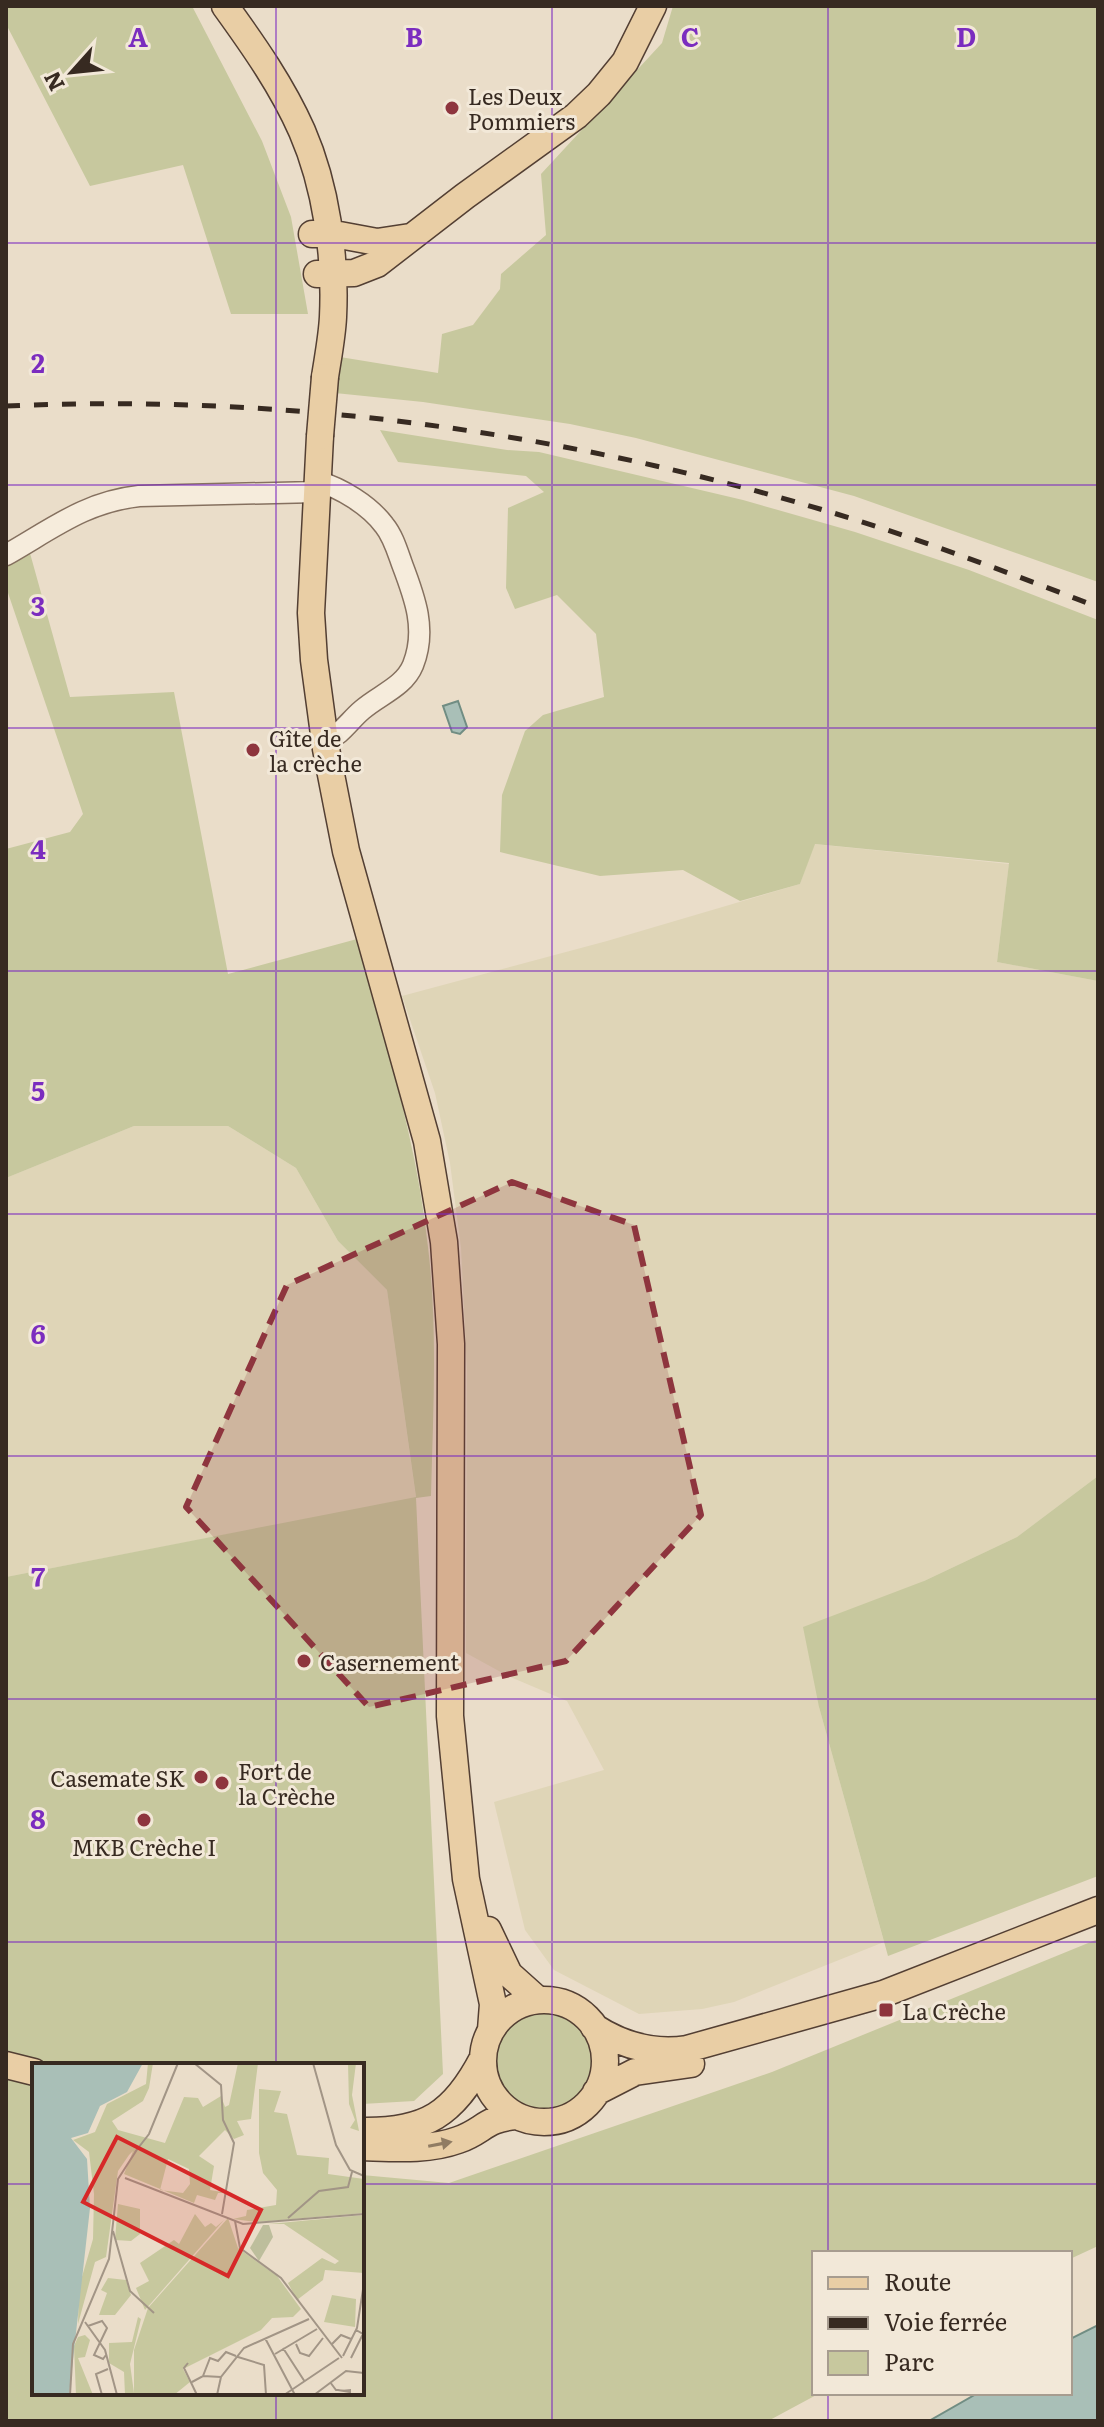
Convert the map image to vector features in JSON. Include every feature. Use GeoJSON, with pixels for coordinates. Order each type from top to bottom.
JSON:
{"type":"FeatureCollection","features":[{"type":"Feature","properties":{"kind":"main road"},"geometry":{"type":"LineString","coordinates":[[225,6],[274,77],[301,129],[316,175],[324,274],[333,319],[320,436],[311,613],[325,742],[339,824],[432,1163],[448,1284],[451,1344],[449,1697],[467,1891],[493,2004],[491,2030],[483,2058],[460,2097],[441,2113],[406,2127],[364,2131]]}},
{"type":"Feature","properties":{"kind":"main road"},"geometry":{"type":"LineString","coordinates":[[324,274],[354,273],[394,254],[410,237],[584,109],[608,84],[632,50],[653,6]]}},
{"type":"Feature","properties":{"kind":"main road"},"geometry":{"type":"LineString","coordinates":[[320,234],[377,242],[410,237]]}},
{"type":"Feature","properties":{"kind":"main road"},"geometry":{"type":"LineString","coordinates":[[454,1772],[491,1938],[509,1974],[538,2000]]}},
{"type":"Feature","properties":{"kind":"main road"},"geometry":{"type":"LineString","coordinates":[[594,2027],[626,2044],[668,2051],[697,2046],[899,1988],[1098,1910]]}},
{"type":"Feature","properties":{"kind":"main road"},"geometry":{"type":"LineString","coordinates":[[491,2030],[508,2011],[522,2004],[538,2000],[570,2006],[584,2015],[602,2044],[604,2062],[596,2092]]}},
{"type":"Feature","properties":{"kind":"main road"},"geometry":{"type":"LineString","coordinates":[[483,2058],[484,2073],[491,2092],[500,2104],[516,2116],[536,2122],[561,2119],[579,2111],[596,2092],[635,2072],[709,2059],[797,2017]]}},
{"type":"Feature","properties":{"kind":"main road"},"geometry":{"type":"LineString","coordinates":[[364,2147],[439,2145],[465,2137],[494,2119],[516,2116]]}},
{"type":"Feature","properties":{"kind":"street"},"geometry":{"type":"LineString","coordinates":[[6,555],[73,515],[118,499],[317,486],[335,488],[355,500],[386,527],[418,606],[420,629],[415,658],[405,678],[325,742]]}},
{"type":"Feature","properties":{"kind":"highlighted area"},"geometry":{"type":"Polygon","coordinates":[[[512,1182],[634,1225],[701,1515],[566,1661],[369,1707],[186,1507],[287,1285],[512,1182]]]}},
{"type":"Feature","properties":{"kind":"shaded area"},"geometry":{"type":"Polygon","coordinates":[[[814,844],[1009,864],[997,962],[1098,981],[1098,1476],[1017,1537],[924,1581],[819,1707],[884,1942],[734,2002],[702,2009],[639,2014],[554,1970],[525,1930],[494,1802],[604,1770],[567,1701],[508,1676],[466,1653],[467,1370],[461,1248],[450,1163],[435,1093],[402,996],[607,941],[800,884],[814,844]]]}},
{"type":"Feature","properties":{"kind":"shaded area"},"geometry":{"type":"Polygon","coordinates":[[[134,1126],[228,1126],[296,1168],[338,1241],[387,1290],[416,1498],[6,1577],[6,1178],[134,1126]]]}},
{"type":"Feature","properties":{"kind":"green space"},"geometry":{"type":"Polygon","coordinates":[[[6,6],[192,6],[262,141],[291,217],[308,314],[231,314],[183,165],[90,186],[6,24],[6,6]]]}},
{"type":"Feature","properties":{"kind":"green space"},"geometry":{"type":"Polygon","coordinates":[[[673,6],[1098,6],[1098,582],[854,496],[636,438],[570,424],[423,402],[335,393],[340,357],[438,373],[442,334],[473,325],[500,289],[501,274],[546,235],[541,174],[662,43],[673,6]]]}},
{"type":"Feature","properties":{"kind":"green space"},"geometry":{"type":"Polygon","coordinates":[[[380,430],[507,450],[539,452],[743,500],[855,532],[969,570],[1098,620],[1098,981],[997,962],[1009,863],[815,844],[800,884],[740,901],[683,870],[600,876],[500,852],[502,795],[525,731],[543,715],[604,697],[596,634],[557,595],[515,609],[506,588],[508,508],[544,492],[526,476],[398,462],[380,430]]]}},
{"type":"Feature","properties":{"kind":"green space"},"geometry":{"type":"Polygon","coordinates":[[[28,546],[70,697],[174,692],[228,974],[357,939],[408,1130],[423,1208],[433,1309],[434,1372],[431,1496],[416,1498],[443,2074],[414,2101],[364,2104],[364,2063],[32,2063],[32,2395],[364,2395],[364,2175],[449,2183],[772,2072],[1098,1939],[1098,2246],[1072,2258],[1072,2251],[812,2251],[812,2395],[816,2395],[768,2421],[6,2421],[6,1577],[416,1497],[387,1290],[338,1241],[296,1168],[228,1126],[134,1126],[6,1178],[6,849],[70,832],[83,814],[6,587],[6,560],[28,546]]]}},
{"type":"Feature","properties":{"kind":"green space"},"geometry":{"type":"Polygon","coordinates":[[[1098,1476],[1098,1876],[888,1956],[819,1707],[803,1627],[924,1581],[1017,1537],[1098,1476]]]}},
{"type":"Feature","properties":{"kind":"green space"},"geometry":{"type":"Polygon","coordinates":[[[544,2012],[563,2016],[579,2026],[589,2042],[593,2061],[589,2080],[579,2096],[563,2106],[544,2110],[525,2106],[509,2096],[499,2080],[495,2061],[499,2042],[509,2026],[525,2016],[544,2012]]]}},
{"type":"Feature","properties":{"kind":"water"},"geometry":{"type":"Polygon","coordinates":[[[458,701],[467,727],[460,734],[452,732],[443,706],[458,701]]]}},
{"type":"Feature","properties":{"kind":"water"},"geometry":{"type":"Polygon","coordinates":[[[1098,2325],[1098,2421],[929,2421],[974,2395],[1072,2395],[1072,2338],[1098,2325]]]}},
{"type":"Feature","properties":{"kind":"railway"},"geometry":{"type":"LineString","coordinates":[[6,406],[221,406],[328,414],[540,442],[750,489],[853,519],[1098,607]]}},
{"type":"Feature","properties":{"kind":"place","name":"Les Deux Pommiers"},"geometry":{"type":"Point","coordinates":[452,108]}},
{"type":"Feature","properties":{"kind":"place","name":"Gîte de la crèche"},"geometry":{"type":"Point","coordinates":[253,750]}},
{"type":"Feature","properties":{"kind":"place","name":"Casernement"},"geometry":{"type":"Point","coordinates":[304,1661]}},
{"type":"Feature","properties":{"kind":"place","name":"Casemate SK"},"geometry":{"type":"Point","coordinates":[201,1777]}},
{"type":"Feature","properties":{"kind":"place","name":"Fort de la Crèche"},"geometry":{"type":"Point","coordinates":[222,1783]}},
{"type":"Feature","properties":{"kind":"place","name":"MKB Crèche I"},"geometry":{"type":"Point","coordinates":[144,1820]}},
{"type":"Feature","properties":{"kind":"place","name":"La Crèche"},"geometry":{"type":"Point","coordinates":[886,2010]}}]}
